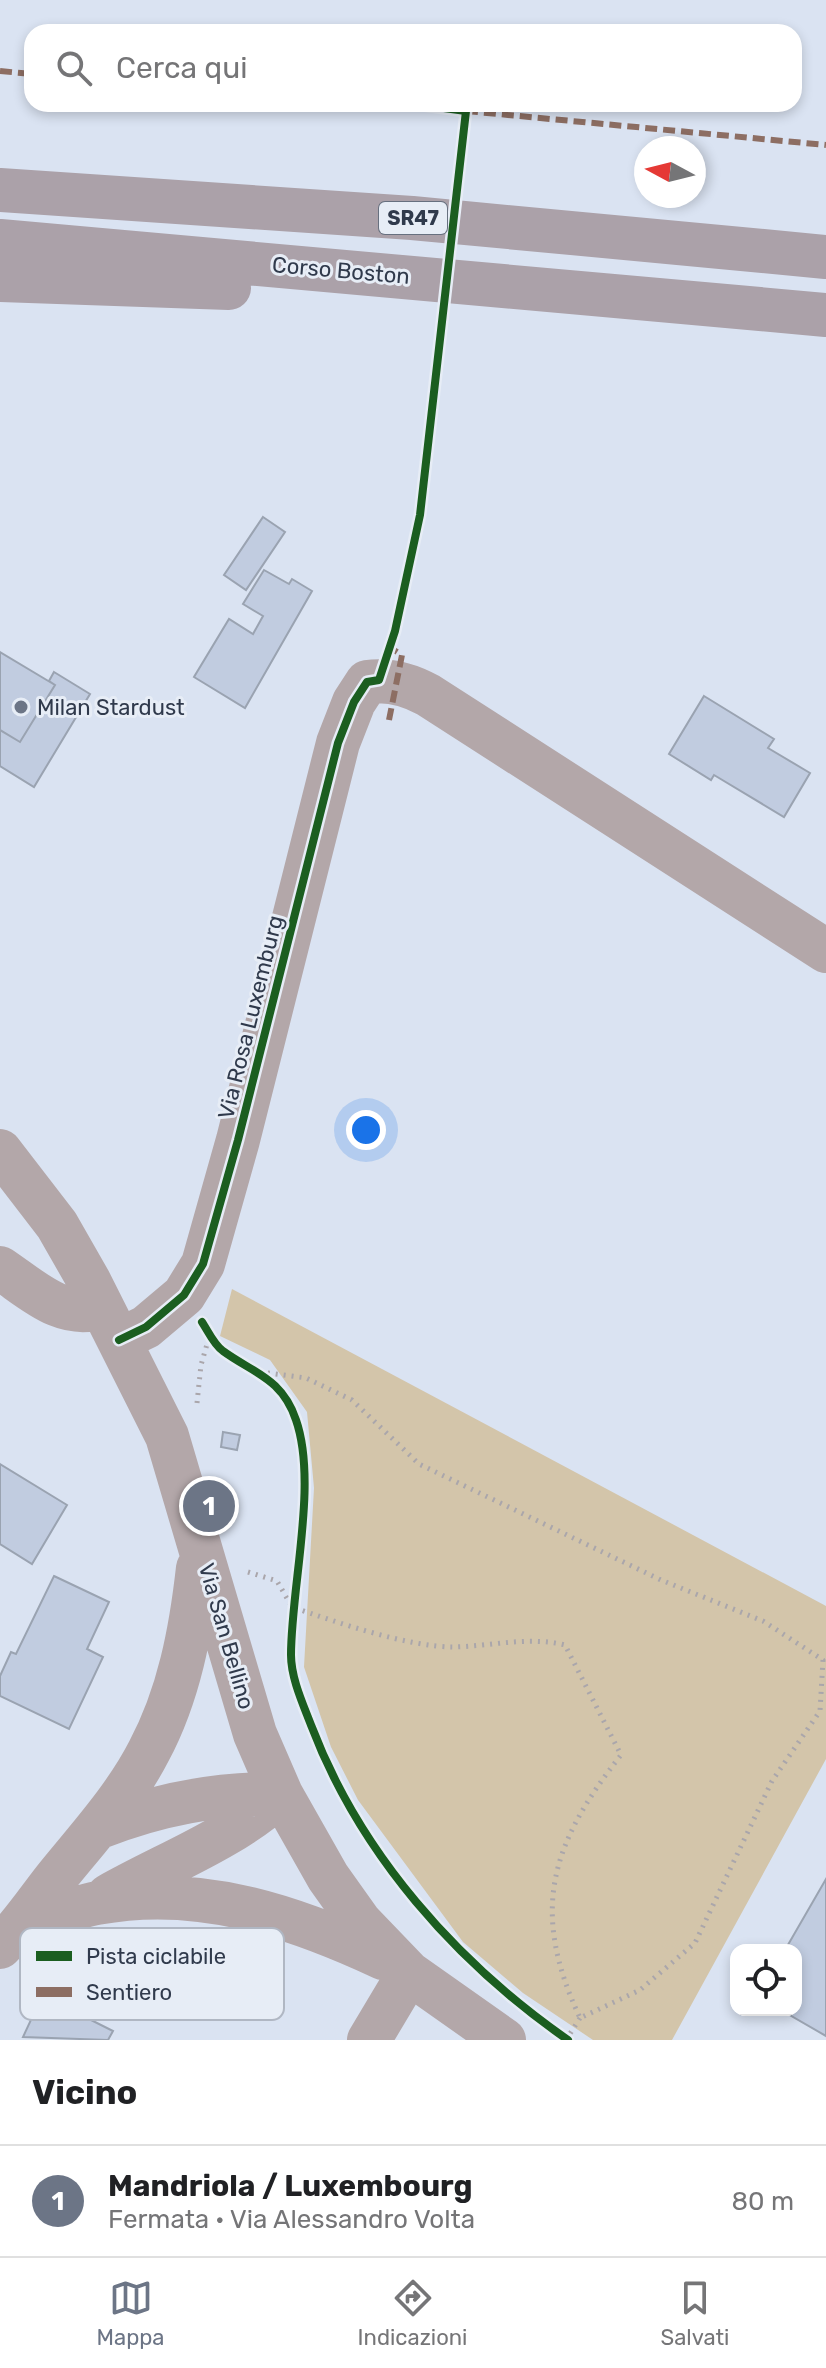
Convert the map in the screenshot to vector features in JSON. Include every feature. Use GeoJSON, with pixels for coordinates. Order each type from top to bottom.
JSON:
{"type":"FeatureCollection","features":[{"type":"Feature","properties":{"kind":"highway","name":"SR47"},"geometry":{"type":"LineString","coordinates":[[0,190],[412,218],[826,257]]}},
{"type":"Feature","properties":{"kind":"highway","name":"Corso Boston"},"geometry":{"type":"LineString","coordinates":[[0,241],[396,274],[826,315]]}},
{"type":"Feature","properties":{"kind":"highway"},"geometry":{"type":"LineString","coordinates":[[0,280],[283,290],[396,274]]}},
{"type":"Feature","properties":{"kind":"street","name":"Via Rosa Luxemburg"},"geometry":{"type":"LineString","coordinates":[[110,1323],[146,1327],[184,1295],[203,1264],[238,1140],[338,743],[354,702],[367,682],[379,680],[413,687],[428,695],[826,951]]}},
{"type":"Feature","properties":{"kind":"street"},"geometry":{"type":"LineString","coordinates":[[3,1161],[57,1225],[110,1323],[167,1436],[201,1542]]}},
{"type":"Feature","properties":{"kind":"street"},"geometry":{"type":"LineString","coordinates":[[0,1268],[52,1303],[110,1323]]}},
{"type":"Feature","properties":{"kind":"street","name":"Via San Bellino"},"geometry":{"type":"LineString","coordinates":[[201,1542],[255,1734],[281,1794],[336,1888],[360,1922],[404,1969]]}},
{"type":"Feature","properties":{"kind":"street","name":"Via San Bellino"},"geometry":{"type":"LineString","coordinates":[[10,1937],[97,1828],[149,1752],[174,1690],[192,1622],[201,1542]]}},
{"type":"Feature","properties":{"kind":"street"},"geometry":{"type":"LineString","coordinates":[[97,1828],[187,1800],[235,1793],[281,1794]]}},
{"type":"Feature","properties":{"kind":"street","name":"Via San Bellino"},"geometry":{"type":"LineString","coordinates":[[33,1928],[96,1903],[210,1844],[258,1815],[281,1794]]}},
{"type":"Feature","properties":{"kind":"street","name":"Via San Bellino"},"geometry":{"type":"LineString","coordinates":[[96,1903],[181,1897],[223,1901],[335,1936],[404,1969],[504,2040]]}},
{"type":"Feature","properties":{"kind":"street"},"geometry":{"type":"LineString","coordinates":[[369,2040],[404,1969]]}},
{"type":"Feature","properties":{"kind":"path"},"geometry":{"type":"LineString","coordinates":[[196,1412],[201,1365],[210,1334]]}},
{"type":"Feature","properties":{"kind":"path"},"geometry":{"type":"LineString","coordinates":[[261,1372],[306,1378],[352,1400],[419,1464],[661,1580],[763,1621],[823,1660],[820,1711],[772,1781],[695,1943],[640,1990],[580,2018],[566,2040]]}},
{"type":"Feature","properties":{"kind":"path"},"geometry":{"type":"LineString","coordinates":[[240,1570],[277,1581],[292,1607],[361,1630],[451,1647],[545,1640],[565,1645],[621,1755],[586,1799],[560,1855],[551,1903],[555,1949],[566,1988],[580,2018]]}},
{"type":"Feature","properties":{"kind":"shaded area"},"geometry":{"type":"Polygon","coordinates":[[[232,1289],[826,1606],[826,1759],[672,2040],[593,2040],[523,1993],[463,1942],[358,1800],[331,1747],[304,1667],[314,1488],[307,1412],[270,1360],[220,1336],[232,1289]]]}},
{"type":"Feature","properties":{"kind":"building"},"geometry":{"type":"Polygon","coordinates":[[[263,517],[285,532],[246,590],[224,575],[263,517]]]}},
{"type":"Feature","properties":{"kind":"building"},"geometry":{"type":"Polygon","coordinates":[[[264,570],[289,584],[292,579],[312,591],[245,708],[194,677],[229,619],[253,634],[263,616],[243,604],[264,570]]]}},
{"type":"Feature","properties":{"kind":"building","name":"Milan Stardust"},"geometry":{"type":"Polygon","coordinates":[[[0,652],[55,685],[20,742],[0,730],[0,652]]]}},
{"type":"Feature","properties":{"kind":"building"},"geometry":{"type":"Polygon","coordinates":[[[54,672],[90,694],[34,787],[0,766],[0,730],[20,742],[55,685],[49,681],[54,672]]]}},
{"type":"Feature","properties":{"kind":"building"},"geometry":{"type":"Polygon","coordinates":[[[704,696],[774,739],[768,748],[810,773],[784,817],[714,775],[711,780],[669,754],[704,696]]]}},
{"type":"Feature","properties":{"kind":"building"},"geometry":{"type":"Polygon","coordinates":[[[223,1432],[240,1435],[237,1450],[221,1447],[223,1432]]]}},
{"type":"Feature","properties":{"kind":"building"},"geometry":{"type":"Polygon","coordinates":[[[0,1464],[67,1505],[32,1564],[0,1544],[0,1464]]]}},
{"type":"Feature","properties":{"kind":"building"},"geometry":{"type":"Polygon","coordinates":[[[54,1576],[109,1602],[87,1649],[103,1657],[69,1729],[0,1696],[0,1676],[11,1652],[16,1654],[54,1576]]]}},
{"type":"Feature","properties":{"kind":"building"},"geometry":{"type":"Polygon","coordinates":[[[826,1879],[826,2036],[791,2016],[802,2016],[802,1944],[788,1944],[826,1879]]]}},
{"type":"Feature","properties":{"kind":"building"},"geometry":{"type":"Polygon","coordinates":[[[31,2020],[91,2020],[113,2031],[108,2040],[23,2037],[31,2020]]]}},
{"type":"Feature","properties":{"kind":"marked path"},"geometry":{"type":"LineString","coordinates":[[0,71],[24,73]]}},
{"type":"Feature","properties":{"kind":"marked path"},"geometry":{"type":"LineString","coordinates":[[477,112],[826,145]]}},
{"type":"Feature","properties":{"kind":"marked path"},"geometry":{"type":"LineString","coordinates":[[389,647],[402,655],[389,720]]}},
{"type":"Feature","properties":{"kind":"cycle path"},"geometry":{"type":"LineString","coordinates":[[119,1340],[146,1327],[184,1295],[203,1264],[238,1140],[338,743],[354,702],[367,682],[379,680],[395,631],[420,515],[466,112]]}},
{"type":"Feature","properties":{"kind":"cycle path"},"geometry":{"type":"LineString","coordinates":[[202,1322],[220,1348],[275,1386],[296,1420],[302,1445],[304,1504],[291,1655],[301,1700],[332,1772],[356,1818],[416,1902],[487,1976],[568,2040]]}},
{"type":"Feature","properties":{"kind":"place","name":"Milan Stardust"},"geometry":{"type":"Point","coordinates":[21,707]}},
{"type":"Feature","properties":{"kind":"place","name":"Mandriola / Luxembourg"},"geometry":{"type":"Point","coordinates":[209,1506]}}]}
